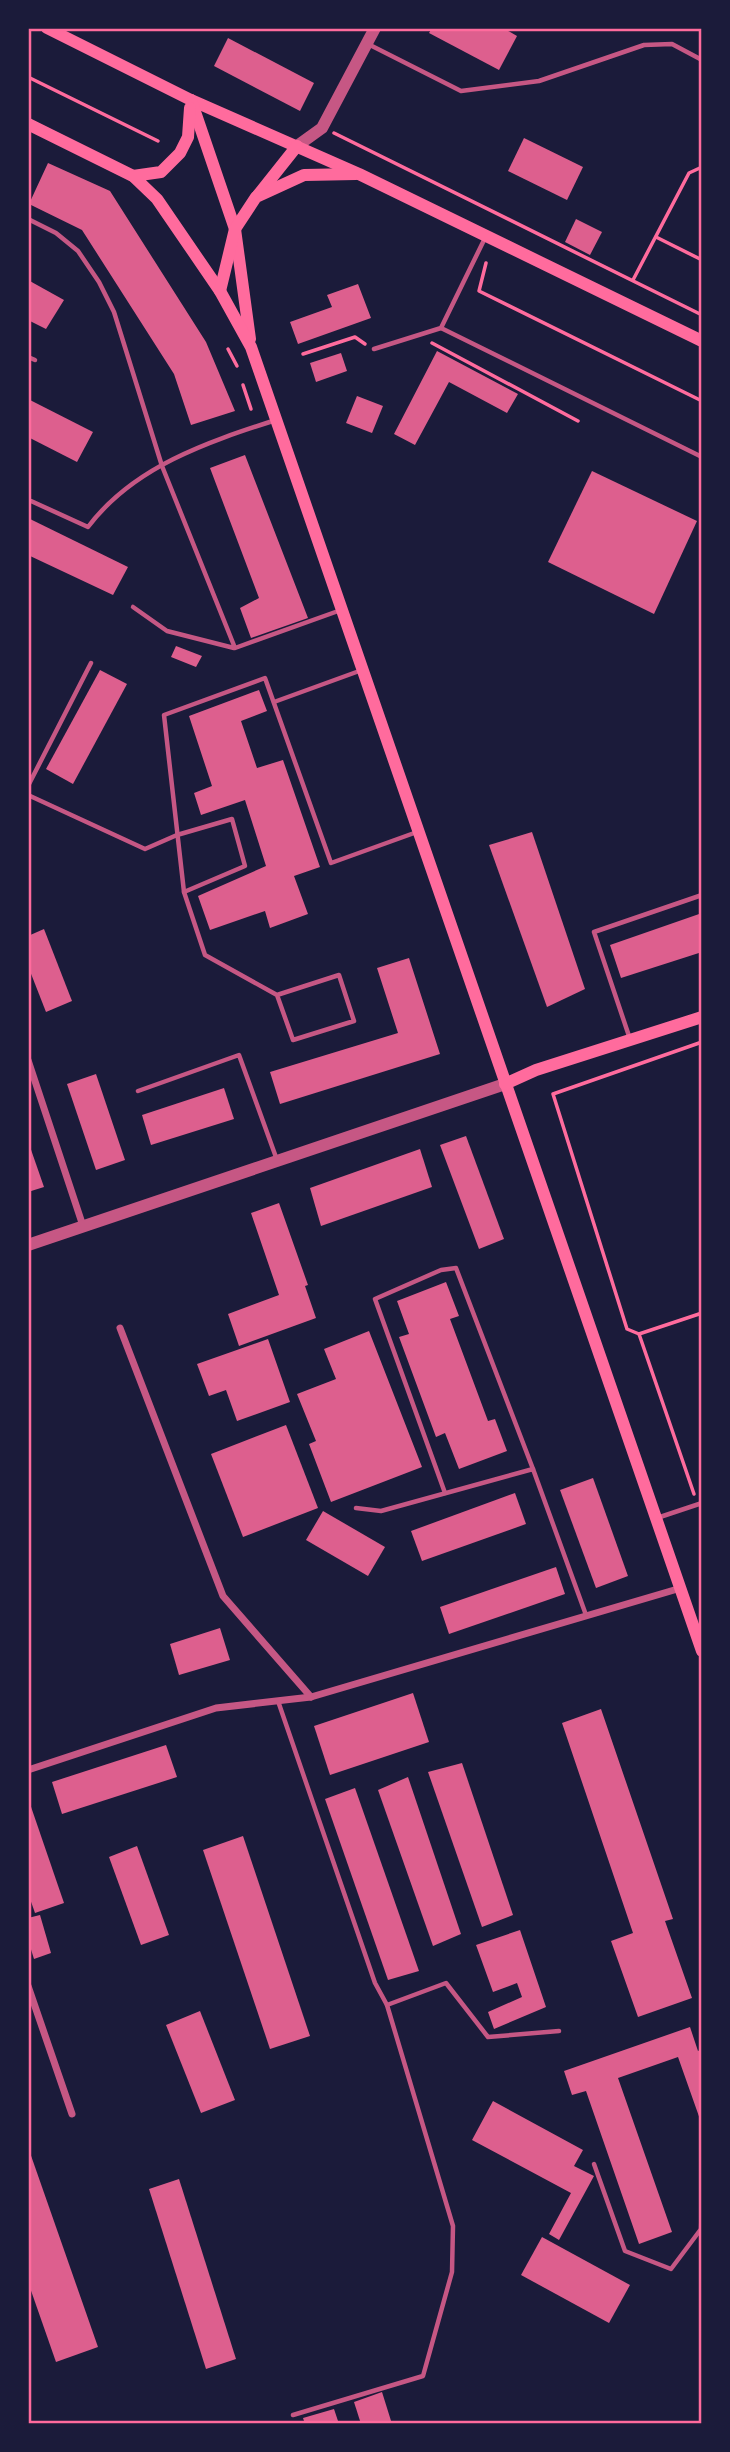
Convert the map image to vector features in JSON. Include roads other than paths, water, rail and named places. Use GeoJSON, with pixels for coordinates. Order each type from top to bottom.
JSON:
{"type":"FeatureCollection","features":[{"type":"Feature","properties":{"kind":"main road"},"geometry":{"type":"LineString","coordinates":[[47,28],[191,100],[359,174],[702,341]]}},
{"type":"Feature","properties":{"kind":"main road"},"geometry":{"type":"LineString","coordinates":[[133,176],[162,172],[180,153],[188,137],[191,100]]}},
{"type":"Feature","properties":{"kind":"main road"},"geometry":{"type":"LineString","coordinates":[[191,100],[235,229],[251,347]]}},
{"type":"Feature","properties":{"kind":"main road"},"geometry":{"type":"LineString","coordinates":[[28,124],[133,176],[157,199],[220,291],[251,347],[702,1651]]}},
{"type":"Feature","properties":{"kind":"main road"},"geometry":{"type":"LineString","coordinates":[[220,291],[235,229],[256,197],[297,146]]}},
{"type":"Feature","properties":{"kind":"main road"},"geometry":{"type":"LineString","coordinates":[[256,197],[304,175],[359,174]]}},
{"type":"Feature","properties":{"kind":"main road"},"geometry":{"type":"LineString","coordinates":[[505,1084],[536,1070],[702,1017]]}},
{"type":"Feature","properties":{"kind":"street"},"geometry":{"type":"LineString","coordinates":[[297,146],[323,128],[375,28]]}},
{"type":"Feature","properties":{"kind":"street"},"geometry":{"type":"LineString","coordinates":[[28,1060],[83,1226]]}},
{"type":"Feature","properties":{"kind":"street"},"geometry":{"type":"LineString","coordinates":[[28,1245],[505,1084]]}},
{"type":"Feature","properties":{"kind":"street"},"geometry":{"type":"LineString","coordinates":[[120,1328],[223,1595],[311,1698]]}},
{"type":"Feature","properties":{"kind":"street"},"geometry":{"type":"LineString","coordinates":[[28,1770],[216,1708],[311,1698],[681,1588]]}},
{"type":"Feature","properties":{"kind":"street"},"geometry":{"type":"LineString","coordinates":[[28,1986],[72,2114]]}},
{"type":"Feature","properties":{"kind":"lane"},"geometry":{"type":"LineString","coordinates":[[367,43],[461,91],[539,81],[644,45],[671,44],[702,61]]}},
{"type":"Feature","properties":{"kind":"lane"},"geometry":{"type":"LineString","coordinates":[[28,219],[56,233],[78,251],[99,282],[114,312],[162,466],[234,648]]}},
{"type":"Feature","properties":{"kind":"lane"},"geometry":{"type":"LineString","coordinates":[[441,328],[489,238]]}},
{"type":"Feature","properties":{"kind":"lane"},"geometry":{"type":"LineString","coordinates":[[374,349],[441,328],[702,457]]}},
{"type":"Feature","properties":{"kind":"lane"},"geometry":{"type":"LineString","coordinates":[[28,357],[35,360]]}},
{"type":"Feature","properties":{"kind":"lane"},"geometry":{"type":"LineString","coordinates":[[31,501],[88,527],[102,509],[150,471],[209,441],[276,420]]}},
{"type":"Feature","properties":{"kind":"lane"},"geometry":{"type":"LineString","coordinates":[[133,607],[167,631],[234,648],[341,609]]}},
{"type":"Feature","properties":{"kind":"lane"},"geometry":{"type":"LineString","coordinates":[[28,786],[91,663]]}},
{"type":"Feature","properties":{"kind":"lane"},"geometry":{"type":"LineString","coordinates":[[274,702],[362,670]]}},
{"type":"Feature","properties":{"kind":"lane"},"geometry":{"type":"LineString","coordinates":[[277,995],[339,975],[354,1021],[293,1040],[277,995],[205,956],[184,892],[163,715],[265,677],[331,863],[418,831]]}},
{"type":"Feature","properties":{"kind":"lane"},"geometry":{"type":"LineString","coordinates":[[28,795],[145,849],[177,835],[232,819],[245,866],[184,892]]}},
{"type":"Feature","properties":{"kind":"lane"},"geometry":{"type":"LineString","coordinates":[[631,1040],[594,932],[702,895]]}},
{"type":"Feature","properties":{"kind":"lane"},"geometry":{"type":"LineString","coordinates":[[138,1091],[239,1055],[277,1161]]}},
{"type":"Feature","properties":{"kind":"lane"},"geometry":{"type":"LineString","coordinates":[[445,1493],[375,1299],[441,1270],[456,1268],[586,1616]]}},
{"type":"Feature","properties":{"kind":"lane"},"geometry":{"type":"LineString","coordinates":[[356,1508],[381,1511],[533,1469]]}},
{"type":"Feature","properties":{"kind":"lane"},"geometry":{"type":"LineString","coordinates":[[656,1518],[700,1503]]}},
{"type":"Feature","properties":{"kind":"lane"},"geometry":{"type":"LineString","coordinates":[[278,1701],[375,1983],[387,2005],[453,2226],[452,2272],[423,2376],[293,2415]]}},
{"type":"Feature","properties":{"kind":"lane"},"geometry":{"type":"LineString","coordinates":[[387,2005],[446,1983],[488,2037],[559,2031]]}},
{"type":"Feature","properties":{"kind":"lane"},"geometry":{"type":"LineString","coordinates":[[594,2164],[625,2251],[671,2269],[701,2230],[702,2202]]}}]}
